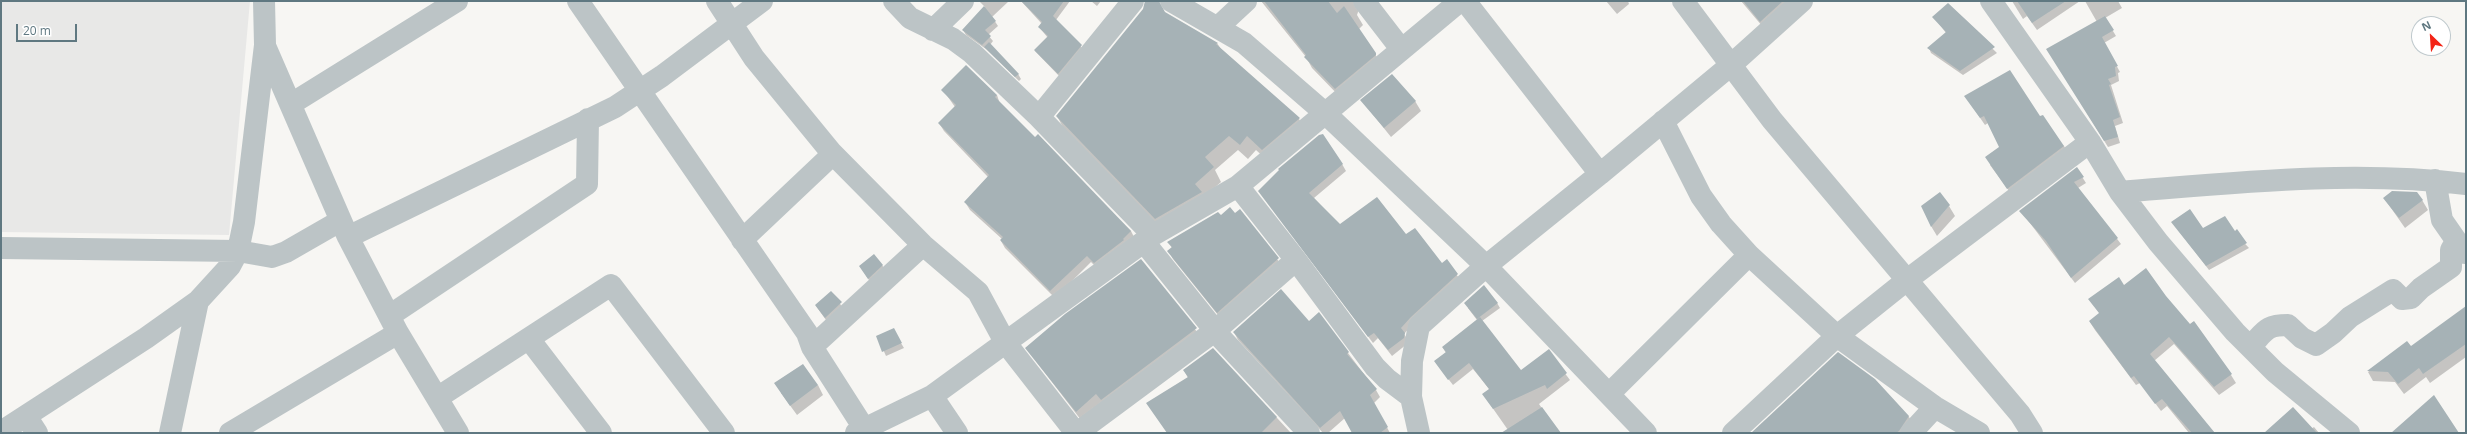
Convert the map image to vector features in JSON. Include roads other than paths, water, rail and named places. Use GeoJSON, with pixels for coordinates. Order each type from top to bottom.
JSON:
{"type":"FeatureCollection","features":[{"type":"Feature","properties":{"kind":"street"},"geometry":{"type":"LineString","coordinates":[[1,432],[31,424],[198,300],[230,266],[238,251],[244,222],[265,45],[264,1]]}},
{"type":"Feature","properties":{"kind":"street"},"geometry":{"type":"LineString","coordinates":[[291,104],[456,1]]}},
{"type":"Feature","properties":{"kind":"street"},"geometry":{"type":"LineString","coordinates":[[578,1],[807,333],[812,348],[863,432],[932,396],[1149,238],[1238,186],[1460,1]]}},
{"type":"Feature","properties":{"kind":"street"},"geometry":{"type":"LineString","coordinates":[[717,1],[730,24],[754,58],[833,154],[923,245],[978,292],[1005,342],[1076,433],[1216,330],[1296,260]]}},
{"type":"Feature","properties":{"kind":"street"},"geometry":{"type":"LineString","coordinates":[[1,248],[238,251],[263,257],[272,257],[344,229],[615,107],[662,76],[762,1]]}},
{"type":"Feature","properties":{"kind":"street"},"geometry":{"type":"LineString","coordinates":[[894,1],[910,18],[954,39],[972,53],[1039,117],[1149,238],[1216,330],[1309,433]]}},
{"type":"Feature","properties":{"kind":"street"},"geometry":{"type":"LineString","coordinates":[[933,30],[963,1]]}},
{"type":"Feature","properties":{"kind":"street"},"geometry":{"type":"LineString","coordinates":[[1039,117],[1133,1]]}},
{"type":"Feature","properties":{"kind":"street"},"geometry":{"type":"LineString","coordinates":[[1172,1],[1244,43],[1326,114],[1486,266],[1610,393],[1646,433]]}},
{"type":"Feature","properties":{"kind":"street"},"geometry":{"type":"LineString","coordinates":[[1218,27],[1246,1]]}},
{"type":"Feature","properties":{"kind":"street"},"geometry":{"type":"LineString","coordinates":[[1364,1],[1401,49]]}},
{"type":"Feature","properties":{"kind":"street"},"geometry":{"type":"LineString","coordinates":[[1465,1],[1600,174]]}},
{"type":"Feature","properties":{"kind":"street"},"geometry":{"type":"LineString","coordinates":[[1683,1],[1772,120],[2020,414],[2032,433]]}},
{"type":"Feature","properties":{"kind":"street"},"geometry":{"type":"LineString","coordinates":[[1411,430],[1412,361],[1419,326],[1486,266],[1731,65],[1802,1]]}},
{"type":"Feature","properties":{"kind":"street"},"geometry":{"type":"LineString","coordinates":[[1991,1],[2090,142],[2120,192],[2158,242],[2250,347],[2275,372],[2348,433]]}},
{"type":"Feature","properties":{"kind":"street"},"geometry":{"type":"LineString","coordinates":[[265,45],[344,229],[394,324],[458,433]]}},
{"type":"Feature","properties":{"kind":"street"},"geometry":{"type":"LineString","coordinates":[[230,433],[394,324],[587,184],[588,119]]}},
{"type":"Feature","properties":{"kind":"street"},"geometry":{"type":"LineString","coordinates":[[1663,121],[1701,196],[1721,224],[1749,255],[1837,336],[1935,407],[1979,433]]}},
{"type":"Feature","properties":{"kind":"street"},"geometry":{"type":"LineString","coordinates":[[1733,433],[1837,336],[1907,280],[2090,142]]}},
{"type":"Feature","properties":{"kind":"street"},"geometry":{"type":"LineString","coordinates":[[742,240],[833,154]]}},
{"type":"Feature","properties":{"kind":"street"},"geometry":{"type":"LineString","coordinates":[[2120,192],[2301,178],[2435,180],[2466,184]]}},
{"type":"Feature","properties":{"kind":"street"},"geometry":{"type":"LineString","coordinates":[[2250,347],[2264,329],[2274,325],[2288,325],[2302,338],[2316,345],[2333,333],[2350,317],[2393,290],[2402,299],[2411,298],[2421,288],[2451,267],[2451,250],[2461,248],[2442,220],[2435,180]]}},
{"type":"Feature","properties":{"kind":"street"},"geometry":{"type":"LineString","coordinates":[[1238,186],[1296,260],[1375,367],[1387,379],[1411,397]]}},
{"type":"Feature","properties":{"kind":"street"},"geometry":{"type":"LineString","coordinates":[[812,348],[923,245]]}},
{"type":"Feature","properties":{"kind":"street"},"geometry":{"type":"LineString","coordinates":[[1610,393],[1749,255]]}},
{"type":"Feature","properties":{"kind":"street"},"geometry":{"type":"LineString","coordinates":[[437,398],[611,285],[724,433]]}},
{"type":"Feature","properties":{"kind":"street"},"geometry":{"type":"LineString","coordinates":[[170,433],[198,300]]}},
{"type":"Feature","properties":{"kind":"street"},"geometry":{"type":"LineString","coordinates":[[528,339],[601,433]]}},
{"type":"Feature","properties":{"kind":"street"},"geometry":{"type":"LineString","coordinates":[[932,396],[957,433]]}},
{"type":"Feature","properties":{"kind":"street"},"geometry":{"type":"LineString","coordinates":[[1911,433],[1935,407]]}}]}
